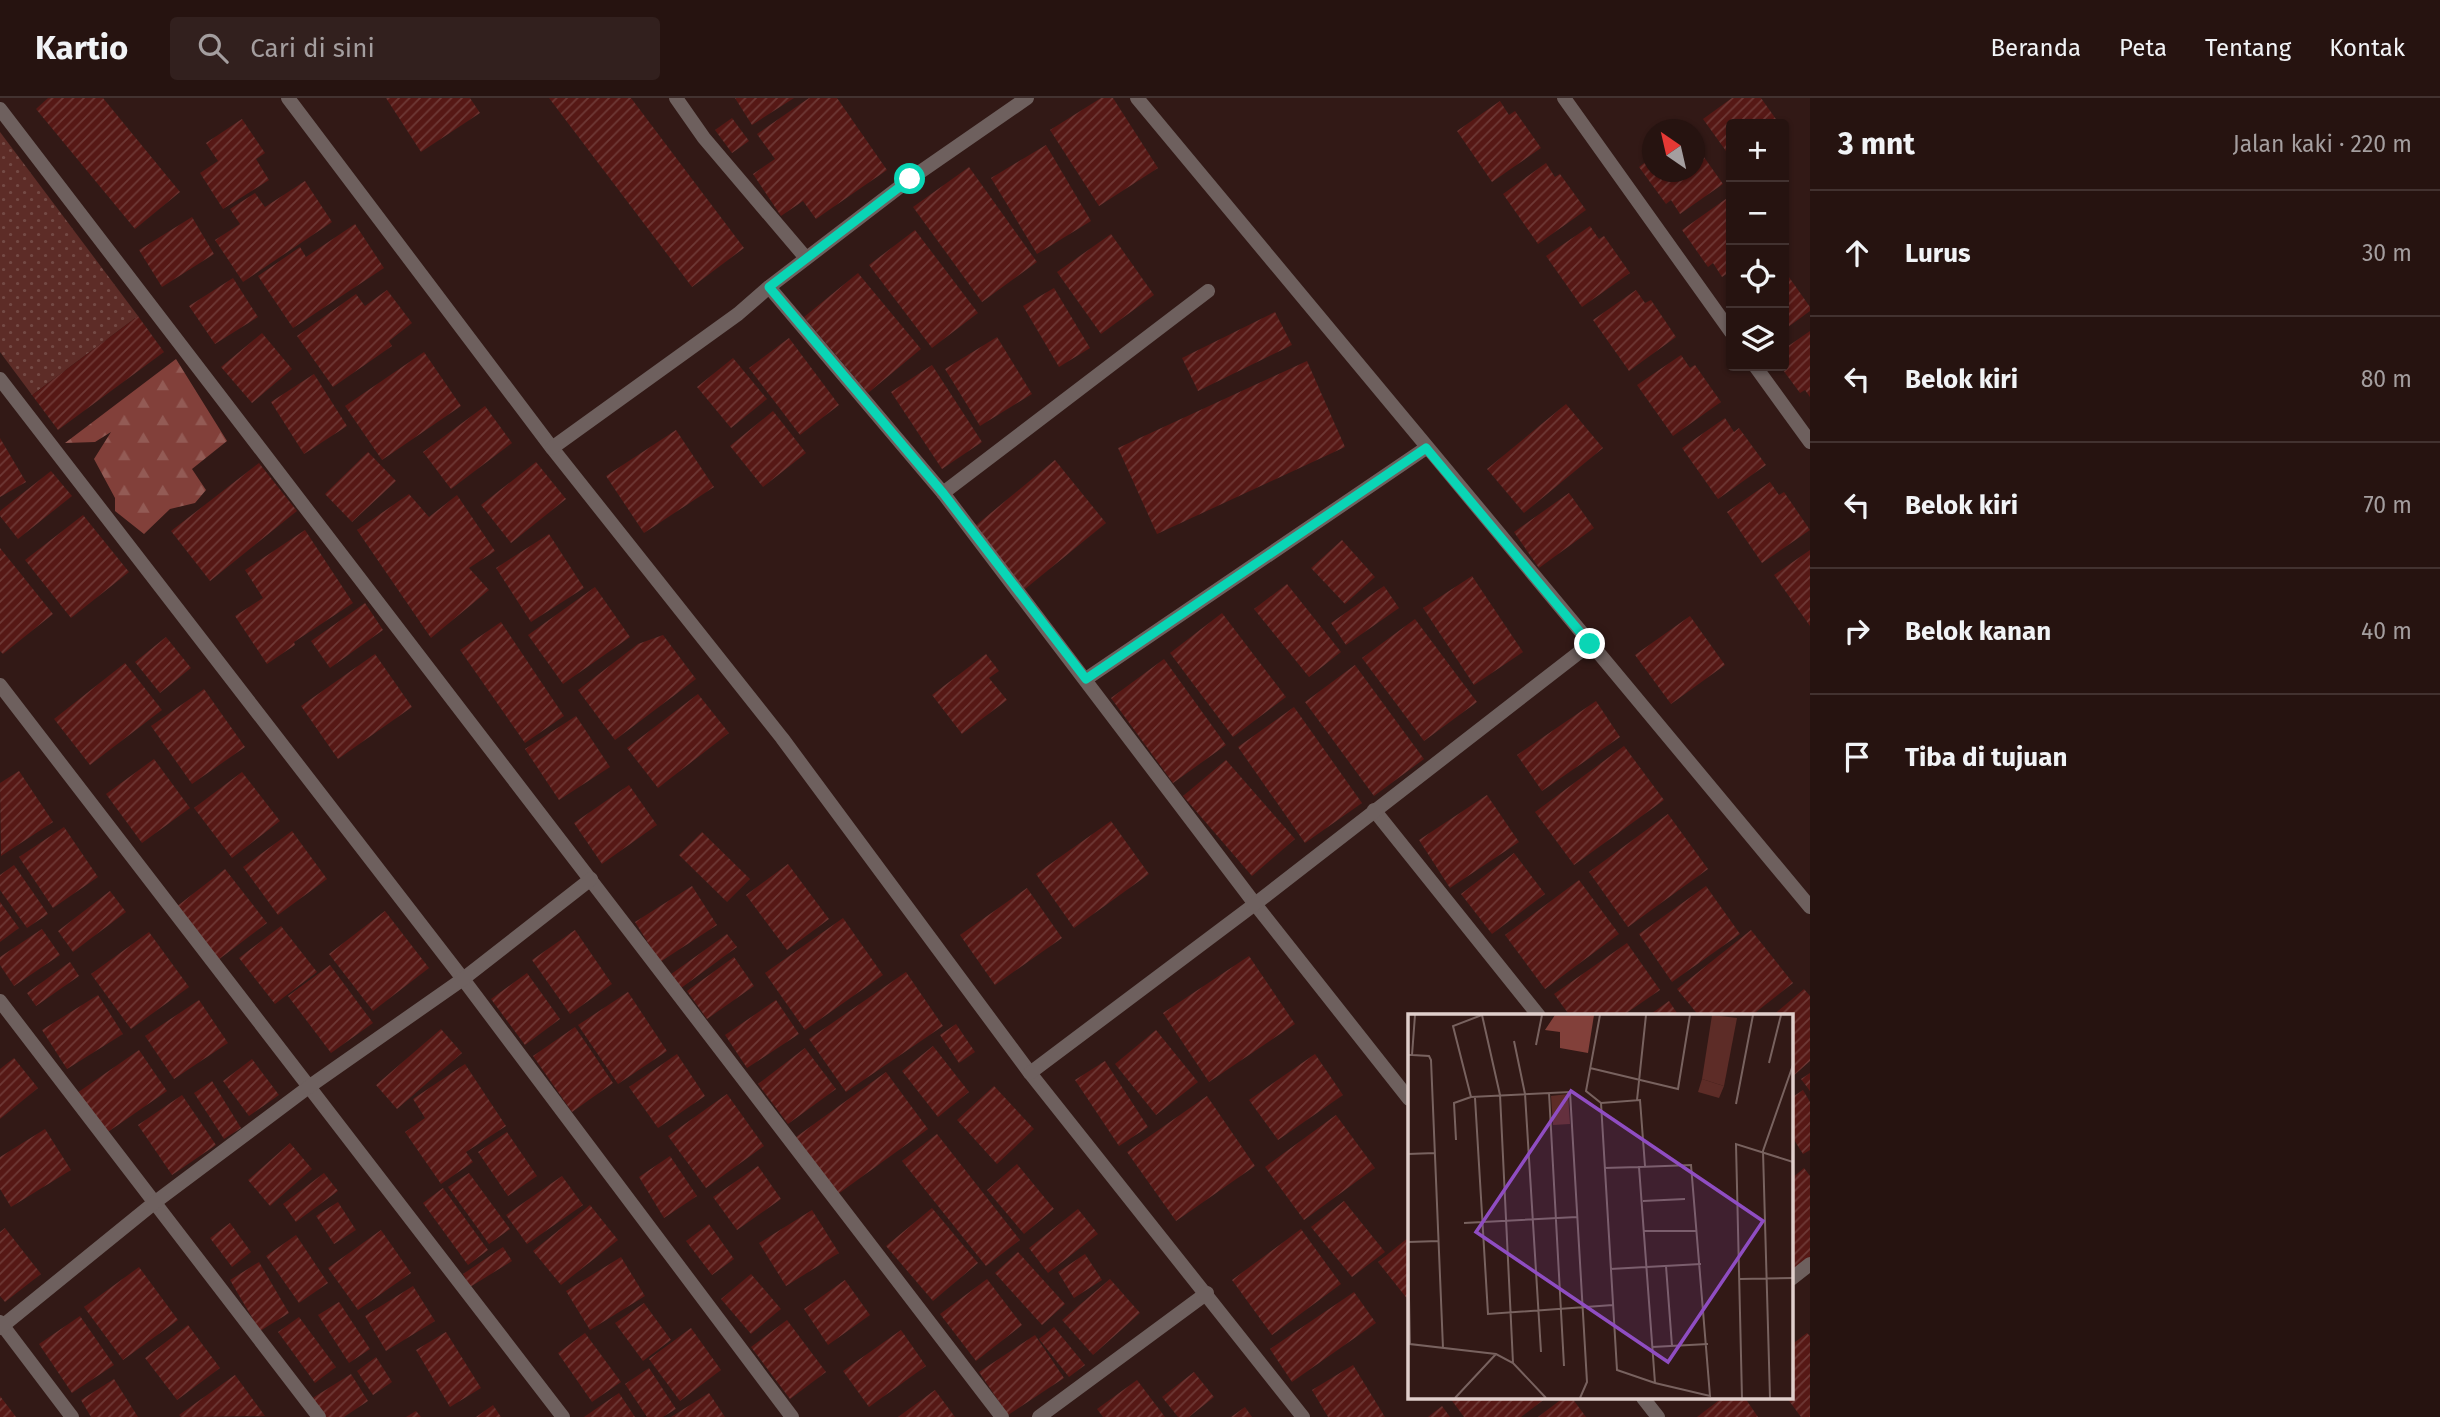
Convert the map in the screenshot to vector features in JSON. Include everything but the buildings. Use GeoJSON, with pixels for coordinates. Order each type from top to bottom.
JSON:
{"type":"FeatureCollection","features":[{"type":"Feature","properties":{"kind":"street"},"geometry":{"type":"LineString","coordinates":[[288,98],[552,447],[782,738],[1030,1073],[1303,1417]]}},
{"type":"Feature","properties":{"kind":"street"},"geometry":{"type":"LineString","coordinates":[[676,98],[704,138],[806,258]]}},
{"type":"Feature","properties":{"kind":"street"},"geometry":{"type":"LineString","coordinates":[[552,447],[738,314],[910,179],[1027,98]]}},
{"type":"Feature","properties":{"kind":"street"},"geometry":{"type":"LineString","coordinates":[[1136,98],[1810,907]]}},
{"type":"Feature","properties":{"kind":"street"},"geometry":{"type":"LineString","coordinates":[[1564,98],[1726,325]]}},
{"type":"Feature","properties":{"kind":"street"},"geometry":{"type":"LineString","coordinates":[[0,109],[1002,1417]]}},
{"type":"Feature","properties":{"kind":"street"},"geometry":{"type":"LineString","coordinates":[[769,287],[943,493],[1255,904],[1408,1098]]}},
{"type":"Feature","properties":{"kind":"street"},"geometry":{"type":"LineString","coordinates":[[943,493],[1208,291]]}},
{"type":"Feature","properties":{"kind":"street"},"geometry":{"type":"LineString","coordinates":[[1759,371],[1810,442]]}},
{"type":"Feature","properties":{"kind":"street"},"geometry":{"type":"LineString","coordinates":[[0,379],[463,979],[792,1417]]}},
{"type":"Feature","properties":{"kind":"street"},"geometry":{"type":"LineString","coordinates":[[1086,679],[1426,448]]}},
{"type":"Feature","properties":{"kind":"street"},"geometry":{"type":"LineString","coordinates":[[1030,1073],[1255,904],[1590,644]]}},
{"type":"Feature","properties":{"kind":"street"},"geometry":{"type":"LineString","coordinates":[[0,685],[563,1417]]}},
{"type":"Feature","properties":{"kind":"street"},"geometry":{"type":"LineString","coordinates":[[1374,810],[1537,1014]]}},
{"type":"Feature","properties":{"kind":"street"},"geometry":{"type":"LineString","coordinates":[[72,1417],[1,1325],[154,1203],[310,1086],[463,979],[591,879]]}},
{"type":"Feature","properties":{"kind":"street"},"geometry":{"type":"LineString","coordinates":[[0,1001],[319,1417]]}},
{"type":"Feature","properties":{"kind":"street"},"geometry":{"type":"LineString","coordinates":[[1792,1278],[1810,1264]]}},
{"type":"Feature","properties":{"kind":"street"},"geometry":{"type":"LineString","coordinates":[[1039,1417],[1207,1293]]}},
{"type":"Feature","properties":{"kind":"street"},"geometry":{"type":"LineString","coordinates":[[1645,1400],[1658,1417]]}},
{"type":"Feature","properties":{"kind":"shaded area"},"geometry":{"type":"Polygon","coordinates":[[[0,132],[138,316],[32,395],[0,352],[0,132]]]}},
{"type":"Feature","properties":{"kind":"green space"},"geometry":{"type":"Polygon","coordinates":[[[176,359],[227,441],[192,469],[206,490],[195,503],[170,509],[144,534],[115,511],[115,498],[94,459],[111,432],[95,442],[65,443],[176,359]]]}},
{"type":"Feature","properties":{"kind":"route"},"geometry":{"type":"LineString","coordinates":[[910,179],[769,287],[943,493],[1086,679],[1426,448],[1590,644]]}}]}
